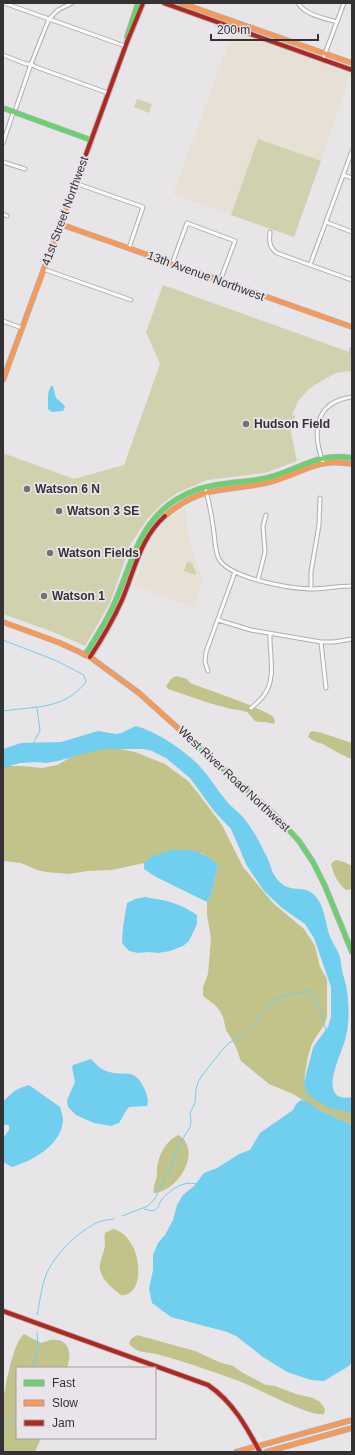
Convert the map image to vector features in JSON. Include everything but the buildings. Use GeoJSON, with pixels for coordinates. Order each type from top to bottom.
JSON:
{"type":"FeatureCollection","features":[{"type":"Feature","properties":{"kind":"main road","name":"41st Street Northwest"},"geometry":{"type":"LineString","coordinates":[[126,44],[130,25],[138,3]]}},
{"type":"Feature","properties":{"kind":"main road","name":"41st Street Northwest"},"geometry":{"type":"LineString","coordinates":[[3,380],[126,44],[143,3]]}},
{"type":"Feature","properties":{"kind":"main road"},"geometry":{"type":"LineString","coordinates":[[164,3],[352,70]]}},
{"type":"Feature","properties":{"kind":"main road"},"geometry":{"type":"LineString","coordinates":[[181,3],[352,63]]}},
{"type":"Feature","properties":{"kind":"main road"},"geometry":{"type":"LineString","coordinates":[[3,108],[15,110],[91,140]]}},
{"type":"Feature","properties":{"kind":"main road","name":"13th Avenue Northwest"},"geometry":{"type":"LineString","coordinates":[[60,224],[352,328]]}},
{"type":"Feature","properties":{"kind":"main road"},"geometry":{"type":"LineString","coordinates":[[88,656],[113,607],[134,551],[145,530],[156,517],[173,502],[186,494],[205,487],[270,477],[321,457],[335,456],[352,458]]}},
{"type":"Feature","properties":{"kind":"main road"},"geometry":{"type":"LineString","coordinates":[[88,656],[115,614],[124,595],[140,550],[149,534],[163,517],[179,505],[192,497],[206,492],[270,482],[323,462],[342,461],[352,464]]}},
{"type":"Feature","properties":{"kind":"main road","name":"West River Road Northwest"},"geometry":{"type":"LineString","coordinates":[[3,622],[60,643],[88,656],[112,672],[139,693],[269,809],[290,831],[306,851],[333,903],[352,952]]}},
{"type":"Feature","properties":{"kind":"main road"},"geometry":{"type":"LineString","coordinates":[[3,1311],[208,1385],[222,1394],[236,1409],[260,1452]]}},
{"type":"Feature","properties":{"kind":"main road"},"geometry":{"type":"LineString","coordinates":[[236,1452],[352,1420]]}},
{"type":"Feature","properties":{"kind":"main road"},"geometry":{"type":"LineString","coordinates":[[266,1452],[352,1428]]}},
{"type":"Feature","properties":{"kind":"street"},"geometry":{"type":"LineString","coordinates":[[4,3],[126,44]]}},
{"type":"Feature","properties":{"kind":"street"},"geometry":{"type":"LineString","coordinates":[[3,143],[31,64],[49,19],[58,10],[72,3]]}},
{"type":"Feature","properties":{"kind":"street"},"geometry":{"type":"LineString","coordinates":[[298,3],[300,7],[310,12],[337,22]]}},
{"type":"Feature","properties":{"kind":"street"},"geometry":{"type":"LineString","coordinates":[[323,59],[344,3]]}},
{"type":"Feature","properties":{"kind":"street"},"geometry":{"type":"LineString","coordinates":[[3,55],[108,93]]}},
{"type":"Feature","properties":{"kind":"street"},"geometry":{"type":"LineString","coordinates":[[310,265],[352,151]]}},
{"type":"Feature","properties":{"kind":"street"},"geometry":{"type":"LineString","coordinates":[[3,162],[25,169]]}},
{"type":"Feature","properties":{"kind":"street"},"geometry":{"type":"LineString","coordinates":[[343,175],[352,178]]}},
{"type":"Feature","properties":{"kind":"street"},"geometry":{"type":"LineString","coordinates":[[75,183],[143,207],[129,248]]}},
{"type":"Feature","properties":{"kind":"street"},"geometry":{"type":"LineString","coordinates":[[326,222],[352,232]]}},
{"type":"Feature","properties":{"kind":"street"},"geometry":{"type":"LineString","coordinates":[[172,264],[187,223],[235,241],[220,281]]}},
{"type":"Feature","properties":{"kind":"street"},"geometry":{"type":"LineString","coordinates":[[270,232],[269,242],[273,250],[281,255],[352,280]]}},
{"type":"Feature","properties":{"kind":"street"},"geometry":{"type":"LineString","coordinates":[[43,269],[131,300]]}},
{"type":"Feature","properties":{"kind":"street"},"geometry":{"type":"LineString","coordinates":[[3,321],[22,328]]}},
{"type":"Feature","properties":{"kind":"street"},"geometry":{"type":"LineString","coordinates":[[323,462],[316,433],[321,417],[334,403],[352,397]]}},
{"type":"Feature","properties":{"kind":"street"},"geometry":{"type":"LineString","coordinates":[[205,487],[218,557],[223,565],[235,572],[258,580],[297,587],[311,589],[333,586],[352,586]]}},
{"type":"Feature","properties":{"kind":"street"},"geometry":{"type":"LineString","coordinates":[[311,589],[311,572],[319,525],[320,498]]}},
{"type":"Feature","properties":{"kind":"street"},"geometry":{"type":"LineString","coordinates":[[258,580],[265,552],[263,526],[266,515]]}},
{"type":"Feature","properties":{"kind":"street"},"geometry":{"type":"LineString","coordinates":[[208,671],[206,652],[235,572]]}},
{"type":"Feature","properties":{"kind":"street"},"geometry":{"type":"LineString","coordinates":[[218,620],[251,630],[322,642],[352,639]]}},
{"type":"Feature","properties":{"kind":"street"},"geometry":{"type":"LineString","coordinates":[[251,708],[264,696],[270,682],[272,674],[270,634]]}},
{"type":"Feature","properties":{"kind":"street"},"geometry":{"type":"LineString","coordinates":[[322,642],[326,688]]}},
{"type":"Feature","properties":{"kind":"shaded area"},"geometry":{"type":"Polygon","coordinates":[[[233,30],[351,74],[294,237],[173,194],[233,30]]]}},
{"type":"Feature","properties":{"kind":"shaded area"},"geometry":{"type":"Polygon","coordinates":[[[185,507],[189,539],[203,580],[194,607],[134,586],[145,553],[157,530],[171,516],[185,507]]]}},
{"type":"Feature","properties":{"kind":"green space"},"geometry":{"type":"Polygon","coordinates":[[[137,99],[152,104],[149,113],[134,107],[137,99]]]}},
{"type":"Feature","properties":{"kind":"green space"},"geometry":{"type":"Polygon","coordinates":[[[258,139],[321,161],[294,237],[231,215],[258,139]]]}},
{"type":"Feature","properties":{"kind":"green space"},"geometry":{"type":"Polygon","coordinates":[[[163,285],[352,353],[352,371],[336,373],[323,380],[309,389],[298,401],[292,415],[295,416],[291,432],[297,461],[265,473],[207,480],[177,493],[161,505],[149,517],[131,543],[110,603],[85,646],[53,632],[3,614],[3,453],[74,479],[124,465],[160,364],[146,332],[163,285]]]}},
{"type":"Feature","properties":{"kind":"green space"},"geometry":{"type":"Polygon","coordinates":[[[187,562],[192,563],[196,575],[184,571],[187,562]]]}},
{"type":"Feature","properties":{"kind":"green space"},"geometry":{"type":"Polygon","coordinates":[[[176,676],[187,679],[190,683],[261,710],[274,718],[274,724],[255,721],[247,712],[209,703],[168,689],[166,686],[171,679],[176,676]]]}},
{"type":"Feature","properties":{"kind":"green space"},"geometry":{"type":"Polygon","coordinates":[[[313,731],[352,743],[352,759],[308,737],[310,732],[313,731]]]}},
{"type":"Feature","properties":{"kind":"green space"},"geometry":{"type":"Polygon","coordinates":[[[105,746],[135,752],[165,764],[188,781],[222,825],[243,867],[273,903],[304,929],[315,946],[320,967],[327,979],[327,1017],[310,1049],[304,1082],[352,1111],[352,1125],[319,1110],[293,1094],[269,1084],[241,1061],[235,1045],[226,1030],[220,1011],[203,996],[203,987],[208,974],[211,938],[207,915],[207,902],[211,895],[218,865],[202,853],[151,857],[144,863],[112,870],[88,871],[69,874],[46,872],[21,863],[3,861],[3,766],[42,768],[57,765],[88,750],[105,746]]]}},
{"type":"Feature","properties":{"kind":"green space"},"geometry":{"type":"Polygon","coordinates":[[[337,860],[352,866],[352,889],[346,890],[340,885],[336,878],[331,864],[337,860]]]}},
{"type":"Feature","properties":{"kind":"green space"},"geometry":{"type":"Polygon","coordinates":[[[179,1135],[186,1142],[188,1161],[178,1179],[171,1186],[163,1191],[154,1193],[158,1163],[162,1151],[170,1141],[179,1135]]]}},
{"type":"Feature","properties":{"kind":"green space"},"geometry":{"type":"Polygon","coordinates":[[[113,1229],[123,1233],[128,1238],[137,1259],[137,1282],[130,1293],[124,1295],[121,1295],[113,1289],[102,1275],[100,1268],[100,1262],[105,1246],[105,1233],[113,1229]]]}},
{"type":"Feature","properties":{"kind":"green space"},"geometry":{"type":"Polygon","coordinates":[[[24,1334],[41,1343],[50,1340],[62,1341],[68,1348],[69,1363],[67,1367],[16,1367],[16,1439],[41,1439],[35,1452],[3,1452],[3,1411],[5,1389],[16,1346],[24,1334]]]}},
{"type":"Feature","properties":{"kind":"green space"},"geometry":{"type":"Polygon","coordinates":[[[137,1335],[195,1351],[219,1362],[233,1366],[266,1385],[275,1386],[296,1394],[313,1398],[320,1402],[325,1409],[324,1414],[317,1414],[307,1411],[244,1383],[198,1367],[158,1354],[139,1351],[129,1344],[131,1339],[137,1335]]]}},
{"type":"Feature","properties":{"kind":"water"},"geometry":{"type":"Polygon","coordinates":[[[51,386],[53,386],[56,398],[65,407],[63,411],[52,412],[48,409],[48,394],[51,386]]]}},
{"type":"Feature","properties":{"kind":"water"},"geometry":{"type":"Polygon","coordinates":[[[136,726],[163,738],[197,763],[219,792],[248,824],[259,841],[273,874],[281,884],[290,888],[312,893],[322,906],[329,934],[340,958],[346,985],[349,1017],[344,1042],[334,1071],[333,1085],[335,1094],[339,1097],[352,1097],[352,1113],[330,1108],[317,1101],[307,1093],[305,1087],[304,1082],[313,1048],[328,1027],[331,1017],[331,987],[314,938],[305,924],[282,908],[264,891],[247,866],[231,829],[214,811],[190,778],[166,758],[144,749],[104,749],[58,761],[46,763],[20,763],[3,768],[3,749],[21,743],[61,742],[98,731],[116,734],[136,726]]]}},
{"type":"Feature","properties":{"kind":"water"},"geometry":{"type":"Polygon","coordinates":[[[170,850],[185,850],[201,853],[218,865],[211,895],[207,902],[156,877],[144,869],[144,863],[151,857],[170,850]]]}},
{"type":"Feature","properties":{"kind":"water"},"geometry":{"type":"Polygon","coordinates":[[[145,897],[172,903],[197,915],[197,924],[189,941],[183,946],[170,951],[158,953],[138,953],[129,951],[122,943],[127,903],[135,899],[145,897]]]}},
{"type":"Feature","properties":{"kind":"water"},"geometry":{"type":"Polygon","coordinates":[[[91,1059],[99,1067],[106,1071],[128,1074],[137,1077],[145,1090],[148,1100],[147,1106],[129,1107],[119,1123],[111,1126],[94,1123],[76,1115],[68,1107],[67,1100],[75,1082],[72,1067],[73,1065],[91,1059]]]}},
{"type":"Feature","properties":{"kind":"water"},"geometry":{"type":"Polygon","coordinates":[[[29,1085],[60,1107],[63,1120],[57,1137],[45,1151],[28,1161],[12,1167],[3,1162],[3,1138],[9,1130],[9,1125],[3,1125],[3,1102],[14,1091],[29,1085]]]}},
{"type":"Feature","properties":{"kind":"water"},"geometry":{"type":"Polygon","coordinates":[[[301,1100],[308,1102],[319,1110],[352,1125],[352,1362],[349,1366],[324,1381],[311,1380],[287,1372],[263,1357],[236,1336],[227,1332],[171,1317],[152,1303],[149,1289],[153,1270],[153,1255],[158,1243],[165,1235],[173,1220],[177,1205],[183,1195],[194,1186],[204,1173],[217,1168],[239,1154],[250,1150],[260,1133],[293,1110],[296,1104],[301,1100]]]}},
{"type":"Feature","properties":{"kind":"waterway"},"geometry":{"type":"LineString","coordinates":[[3,640],[57,661],[84,675],[86,682],[68,698],[59,702],[38,707],[3,711]]}},
{"type":"Feature","properties":{"kind":"waterway"},"geometry":{"type":"LineString","coordinates":[[33,743],[40,731],[37,708]]}},
{"type":"Feature","properties":{"kind":"waterway"},"geometry":{"type":"LineString","coordinates":[[122,1216],[148,1206],[156,1197],[164,1179],[169,1172],[178,1147],[190,1127],[190,1113],[195,1103],[198,1082],[223,1049],[251,1027],[274,1000],[286,995],[309,991],[317,1002],[326,1030]]}},
{"type":"Feature","properties":{"kind":"waterway"},"geometry":{"type":"LineString","coordinates":[[144,1209],[153,1211],[158,1207],[162,1199],[173,1189],[187,1183],[196,1184]]}},
{"type":"Feature","properties":{"kind":"waterway"},"geometry":{"type":"LineString","coordinates":[[37,1315],[46,1275],[60,1252],[89,1227],[100,1221],[114,1219]]}},
{"type":"Feature","properties":{"kind":"waterway"},"geometry":{"type":"LineString","coordinates":[[33,1367],[38,1346],[37,1332]]}},
{"type":"Feature","properties":{"kind":"waterway"},"geometry":{"type":"LineString","coordinates":[[3,1429],[16,1415]]}},
{"type":"Feature","properties":{"kind":"traffic: fast"},"geometry":{"type":"LineString","coordinates":[[127,37],[138,3]]}},
{"type":"Feature","properties":{"kind":"traffic: fast"},"geometry":{"type":"LineString","coordinates":[[3,108],[91,140]]}},
{"type":"Feature","properties":{"kind":"traffic: fast"},"geometry":{"type":"LineString","coordinates":[[85,655],[112,609],[142,536],[151,522],[163,509],[178,499],[205,487],[267,478],[328,457],[352,458]]}},
{"type":"Feature","properties":{"kind":"traffic: fast"},"geometry":{"type":"LineString","coordinates":[[189,738],[274,814],[299,841],[313,862],[325,886],[352,952]]}},
{"type":"Feature","properties":{"kind":"traffic: slow"},"geometry":{"type":"LineString","coordinates":[[181,3],[352,63]]}},
{"type":"Feature","properties":{"kind":"traffic: slow"},"geometry":{"type":"LineString","coordinates":[[3,380],[81,168]]}},
{"type":"Feature","properties":{"kind":"traffic: slow"},"geometry":{"type":"LineString","coordinates":[[60,224],[352,327]]}},
{"type":"Feature","properties":{"kind":"traffic: slow"},"geometry":{"type":"LineString","coordinates":[[165,516],[191,498],[204,494],[270,482],[319,465],[340,462],[352,464]]}},
{"type":"Feature","properties":{"kind":"traffic: slow"},"geometry":{"type":"LineString","coordinates":[[3,622],[60,643],[90,657],[139,693],[189,738]]}},
{"type":"Feature","properties":{"kind":"traffic: slow"},"geometry":{"type":"LineString","coordinates":[[236,1452],[352,1420]]}},
{"type":"Feature","properties":{"kind":"traffic: slow"},"geometry":{"type":"LineString","coordinates":[[266,1452],[352,1428]]}},
{"type":"Feature","properties":{"kind":"traffic: jam"},"geometry":{"type":"LineString","coordinates":[[81,168],[127,42],[143,3]]}},
{"type":"Feature","properties":{"kind":"traffic: jam"},"geometry":{"type":"LineString","coordinates":[[164,3],[352,70]]}},
{"type":"Feature","properties":{"kind":"traffic: jam"},"geometry":{"type":"LineString","coordinates":[[90,657],[119,607],[149,534],[165,516]]}},
{"type":"Feature","properties":{"kind":"traffic: jam"},"geometry":{"type":"LineString","coordinates":[[3,1311],[208,1385],[232,1407],[244,1424],[260,1452]]}},
{"type":"Feature","properties":{"kind":"place","name":"Hudson Field"},"geometry":{"type":"Point","coordinates":[246,424]}},
{"type":"Feature","properties":{"kind":"place","name":"Watson 6 N"},"geometry":{"type":"Point","coordinates":[27,489]}},
{"type":"Feature","properties":{"kind":"place","name":"Watson 3 SE"},"geometry":{"type":"Point","coordinates":[59,511]}},
{"type":"Feature","properties":{"kind":"place","name":"Watson Fields"},"geometry":{"type":"Point","coordinates":[50,553]}},
{"type":"Feature","properties":{"kind":"place","name":"Watson 1"},"geometry":{"type":"Point","coordinates":[44,596]}}]}
